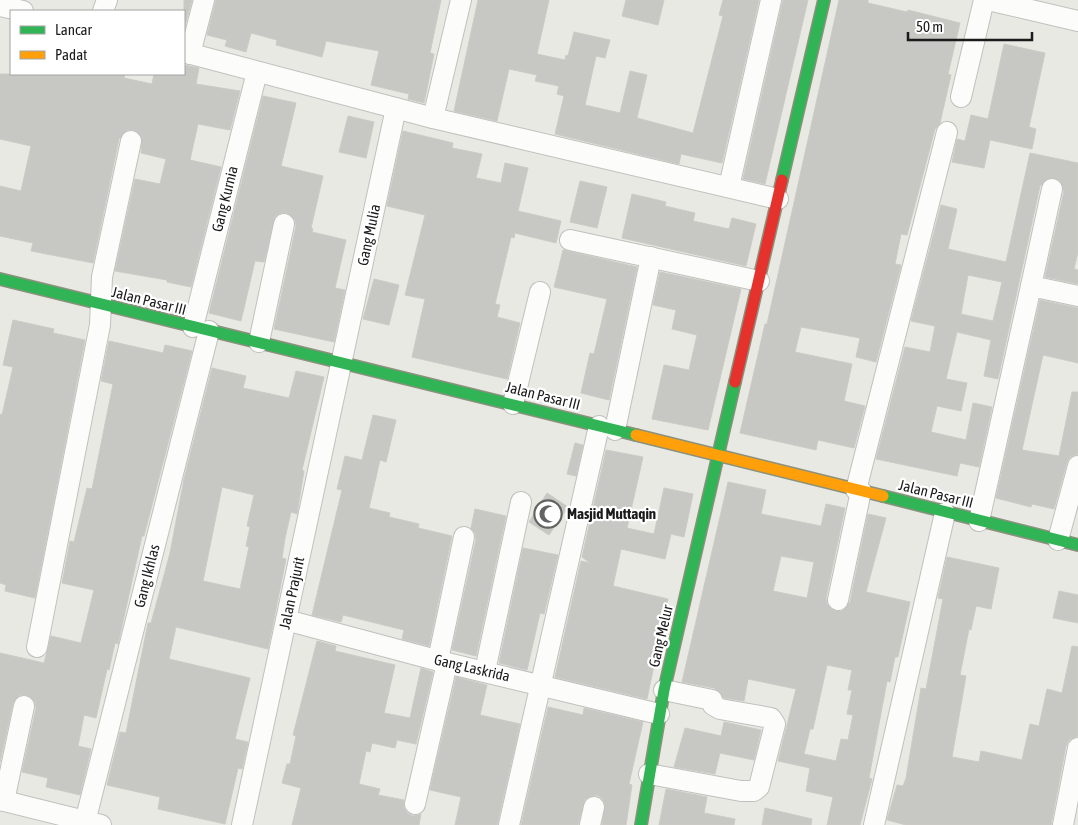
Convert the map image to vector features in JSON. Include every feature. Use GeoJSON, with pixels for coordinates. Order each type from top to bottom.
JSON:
{"type":"FeatureCollection","features":[{"type":"Feature","properties":{"kind":"street"},"geometry":{"type":"LineString","coordinates":[[204,0],[187,50],[257,72],[433,118],[778,199]]}},
{"type":"Feature","properties":{"kind":"street"},"geometry":{"type":"LineString","coordinates":[[433,118],[461,0]]}},
{"type":"Feature","properties":{"kind":"street"},"geometry":{"type":"LineString","coordinates":[[729,187],[771,0]]}},
{"type":"Feature","properties":{"kind":"street","name":"Gang Melur"},"geometry":{"type":"LineString","coordinates":[[641,825],[664,690],[824,0]]}},
{"type":"Feature","properties":{"kind":"street"},"geometry":{"type":"LineString","coordinates":[[961,97],[984,0]]}},
{"type":"Feature","properties":{"kind":"street"},"geometry":{"type":"LineString","coordinates":[[988,0],[1060,8],[1078,21]]}},
{"type":"Feature","properties":{"kind":"street"},"geometry":{"type":"LineString","coordinates":[[0,6],[18,10]]}},
{"type":"Feature","properties":{"kind":"street","name":"Gang Kurnia"},"geometry":{"type":"LineString","coordinates":[[201,329],[257,72]]}},
{"type":"Feature","properties":{"kind":"street","name":"Gang Mulia"},"geometry":{"type":"LineString","coordinates":[[342,361],[396,108]]}},
{"type":"Feature","properties":{"kind":"street"},"geometry":{"type":"LineString","coordinates":[[838,600],[858,490],[947,132]]}},
{"type":"Feature","properties":{"kind":"street"},"geometry":{"type":"LineString","coordinates":[[37,647],[100,325],[102,277],[131,141]]}},
{"type":"Feature","properties":{"kind":"street"},"geometry":{"type":"LineString","coordinates":[[979,520],[1052,189]]}},
{"type":"Feature","properties":{"kind":"street"},"geometry":{"type":"LineString","coordinates":[[259,342],[284,224]]}},
{"type":"Feature","properties":{"kind":"street"},"geometry":{"type":"LineString","coordinates":[[570,240],[759,281]]}},
{"type":"Feature","properties":{"kind":"street"},"geometry":{"type":"LineString","coordinates":[[509,825],[540,685],[651,257]]}},
{"type":"Feature","properties":{"kind":"street","name":"Jalan Pasar III"},"geometry":{"type":"LineString","coordinates":[[0,279],[201,329],[342,361],[1078,545]]}},
{"type":"Feature","properties":{"kind":"street"},"geometry":{"type":"LineString","coordinates":[[1031,286],[1078,296]]}},
{"type":"Feature","properties":{"kind":"street"},"geometry":{"type":"LineString","coordinates":[[513,404],[540,292]]}},
{"type":"Feature","properties":{"kind":"street","name":"Gang Ikhlas"},"geometry":{"type":"LineString","coordinates":[[93,823],[201,329]]}},
{"type":"Feature","properties":{"kind":"street","name":"Jalan Prajurit"},"geometry":{"type":"LineString","coordinates":[[242,825],[342,361]]}},
{"type":"Feature","properties":{"kind":"street"},"geometry":{"type":"LineString","coordinates":[[1058,540],[1078,466]]}},
{"type":"Feature","properties":{"kind":"street"},"geometry":{"type":"LineString","coordinates":[[485,671],[521,502]]}},
{"type":"Feature","properties":{"kind":"street"},"geometry":{"type":"LineString","coordinates":[[874,825],[945,513]]}},
{"type":"Feature","properties":{"kind":"street"},"geometry":{"type":"LineString","coordinates":[[415,804],[464,537]]}},
{"type":"Feature","properties":{"kind":"street","name":"Gang Laskrida"},"geometry":{"type":"LineString","coordinates":[[286,620],[442,662],[659,714]]}},
{"type":"Feature","properties":{"kind":"street"},"geometry":{"type":"LineString","coordinates":[[649,774],[740,791],[754,791],[759,787],[775,724],[774,720],[766,716],[720,709],[713,704],[712,700],[664,690]]}},
{"type":"Feature","properties":{"kind":"street"},"geometry":{"type":"LineString","coordinates":[[24,706],[2,801],[93,823]]}},
{"type":"Feature","properties":{"kind":"street"},"geometry":{"type":"LineString","coordinates":[[1063,825],[1078,748]]}},
{"type":"Feature","properties":{"kind":"building"},"geometry":{"type":"Polygon","coordinates":[[[184,0],[192,0],[185,25],[185,10],[184,0]]]}},
{"type":"Feature","properties":{"kind":"building"},"geometry":{"type":"Polygon","coordinates":[[[216,0],[441,0],[430,53],[434,54],[424,103],[408,99],[409,94],[371,85],[379,51],[326,41],[322,57],[276,45],[277,40],[251,33],[246,52],[225,46],[227,40],[207,35],[216,0]]]}},
{"type":"Feature","properties":{"kind":"building"},"geometry":{"type":"Polygon","coordinates":[[[478,0],[549,0],[537,54],[565,60],[566,55],[568,56],[574,32],[610,40],[605,58],[596,56],[585,105],[620,113],[630,71],[647,75],[637,118],[693,133],[723,16],[719,15],[723,0],[759,0],[722,163],[681,154],[679,164],[555,134],[564,96],[557,94],[559,86],[535,81],[537,75],[509,69],[497,121],[454,111],[478,0]]]}},
{"type":"Feature","properties":{"kind":"building"},"geometry":{"type":"Polygon","coordinates":[[[626,0],[664,0],[658,25],[622,16],[626,0]]]}},
{"type":"Feature","properties":{"kind":"building"},"geometry":{"type":"Polygon","coordinates":[[[783,0],[808,0],[765,184],[743,179],[783,0]]]}},
{"type":"Feature","properties":{"kind":"building"},"geometry":{"type":"Polygon","coordinates":[[[839,0],[868,0],[868,3],[907,12],[908,10],[960,23],[948,74],[951,75],[940,123],[935,129],[907,235],[901,234],[895,264],[901,265],[876,362],[856,357],[860,338],[801,327],[795,352],[852,364],[844,401],[865,406],[854,448],[818,440],[816,450],[740,433],[765,324],[767,324],[839,0]]]}},
{"type":"Feature","properties":{"kind":"building"},"geometry":{"type":"Polygon","coordinates":[[[1004,44],[1045,53],[1029,127],[1036,129],[1032,149],[990,140],[984,168],[952,162],[957,139],[965,141],[971,115],[988,119],[1004,44]]]}},
{"type":"Feature","properties":{"kind":"building"},"geometry":{"type":"Polygon","coordinates":[[[185,65],[199,68],[196,84],[240,91],[230,130],[198,124],[190,160],[221,167],[191,287],[167,282],[167,280],[115,271],[135,179],[160,184],[166,159],[141,153],[142,138],[134,130],[127,130],[119,139],[93,263],[31,251],[33,243],[0,236],[0,186],[21,191],[31,146],[0,139],[0,74],[125,75],[124,78],[152,84],[154,75],[185,75],[185,65]]]}},
{"type":"Feature","properties":{"kind":"building"},"geometry":{"type":"Polygon","coordinates":[[[263,96],[296,103],[281,166],[323,176],[311,228],[313,229],[312,232],[346,240],[335,288],[345,290],[334,342],[274,329],[296,226],[295,220],[287,213],[275,216],[264,262],[255,261],[241,321],[209,313],[263,96]]]}},
{"type":"Feature","properties":{"kind":"building"},"geometry":{"type":"Polygon","coordinates":[[[348,116],[374,122],[366,158],[339,152],[348,116]]]}},
{"type":"Feature","properties":{"kind":"building"},"geometry":{"type":"Polygon","coordinates":[[[403,131],[453,143],[452,148],[482,154],[476,178],[501,183],[505,163],[528,168],[518,211],[561,221],[556,243],[515,233],[514,238],[511,237],[495,304],[500,305],[497,317],[520,323],[507,379],[412,357],[425,299],[405,295],[425,215],[387,206],[403,131]]]}},
{"type":"Feature","properties":{"kind":"building"},"geometry":{"type":"Polygon","coordinates":[[[1030,153],[1078,163],[1078,252],[1074,269],[1078,270],[1078,284],[1045,277],[1064,191],[1060,181],[1049,178],[1040,186],[998,379],[984,376],[991,340],[957,332],[946,379],[967,383],[961,411],[937,406],[931,432],[966,440],[973,403],[992,407],[979,467],[960,463],[957,476],[876,459],[905,347],[930,352],[935,326],[911,321],[941,205],[957,209],[948,249],[1006,262],[1030,153]],[[968,275],[961,314],[993,321],[1002,282],[968,275]]]}},
{"type":"Feature","properties":{"kind":"building"},"geometry":{"type":"Polygon","coordinates":[[[580,181],[607,187],[597,228],[570,222],[580,181]]]}},
{"type":"Feature","properties":{"kind":"building"},"geometry":{"type":"Polygon","coordinates":[[[632,194],[666,202],[665,206],[695,213],[693,221],[729,229],[732,218],[756,224],[746,266],[622,238],[632,194]]]}},
{"type":"Feature","properties":{"kind":"building"},"geometry":{"type":"Polygon","coordinates":[[[563,250],[637,267],[609,400],[581,393],[590,353],[594,354],[607,299],[554,287],[563,250]]]}},
{"type":"Feature","properties":{"kind":"building"},"geometry":{"type":"Polygon","coordinates":[[[660,272],[741,289],[708,430],[652,419],[664,365],[689,370],[697,335],[672,329],[676,310],[653,305],[660,272]]]}},
{"type":"Feature","properties":{"kind":"building"},"geometry":{"type":"Polygon","coordinates":[[[374,279],[399,285],[389,325],[363,319],[374,279]]]}},
{"type":"Feature","properties":{"kind":"building"},"geometry":{"type":"Polygon","coordinates":[[[1040,300],[1078,308],[1078,363],[1043,355],[1022,450],[1059,456],[1072,392],[1078,392],[1078,454],[1070,457],[1067,462],[1054,509],[1032,504],[1031,507],[996,498],[1040,300]]]}},
{"type":"Feature","properties":{"kind":"building"},"geometry":{"type":"Polygon","coordinates":[[[13,320],[54,329],[53,333],[85,340],[35,598],[5,591],[6,585],[0,583],[0,414],[2,415],[13,367],[3,365],[13,320]]]}},
{"type":"Feature","properties":{"kind":"building"},"geometry":{"type":"Polygon","coordinates":[[[109,341],[163,353],[165,345],[192,351],[144,536],[142,536],[118,644],[115,643],[109,670],[107,669],[96,718],[84,715],[78,746],[91,749],[80,795],[46,787],[48,778],[22,772],[36,708],[35,702],[27,695],[20,695],[13,703],[0,762],[0,653],[44,663],[51,636],[81,643],[94,590],[62,583],[70,541],[74,542],[87,488],[92,489],[113,384],[101,381],[109,341]]]}},
{"type":"Feature","properties":{"kind":"building"},"geometry":{"type":"Polygon","coordinates":[[[212,368],[246,376],[243,388],[289,398],[296,371],[324,377],[302,470],[304,471],[297,514],[291,512],[285,538],[282,558],[286,559],[268,649],[176,627],[169,659],[250,678],[235,739],[248,742],[242,769],[238,768],[225,824],[158,809],[160,797],[107,785],[120,732],[126,733],[148,623],[151,623],[170,553],[184,479],[212,368]],[[222,487],[203,581],[240,589],[249,547],[246,546],[250,527],[247,526],[254,495],[222,487]]]}},
{"type":"Feature","properties":{"kind":"building"},"geometry":{"type":"Polygon","coordinates":[[[373,415],[396,420],[386,462],[380,460],[369,508],[390,513],[389,517],[419,524],[418,528],[452,536],[429,646],[402,639],[404,630],[343,615],[341,622],[312,615],[342,490],[337,489],[345,456],[362,460],[373,415]]]}},
{"type":"Feature","properties":{"kind":"building"},"geometry":{"type":"Polygon","coordinates":[[[575,443],[583,445],[576,476],[567,474],[575,443]]]}},
{"type":"Feature","properties":{"kind":"building"},"geometry":{"type":"Polygon","coordinates":[[[606,450],[643,457],[627,528],[654,534],[664,488],[693,494],[684,537],[671,534],[665,559],[621,549],[613,586],[668,599],[647,699],[555,677],[581,561],[590,563],[582,557],[606,450]]]}},
{"type":"Feature","properties":{"kind":"building"},"geometry":{"type":"Polygon","coordinates":[[[728,482],[766,490],[761,514],[821,526],[826,504],[845,508],[826,598],[827,604],[835,611],[842,611],[850,602],[868,514],[886,518],[866,592],[910,602],[898,657],[895,657],[890,682],[887,681],[869,778],[872,779],[860,825],[827,825],[833,797],[806,791],[810,768],[778,761],[796,689],[748,679],[744,701],[724,698],[714,688],[682,682],[728,482]],[[781,556],[773,591],[807,598],[814,562],[781,556]],[[827,665],[813,729],[810,729],[804,754],[836,761],[841,739],[848,740],[853,715],[847,714],[852,690],[848,690],[852,670],[827,665]]]}},
{"type":"Feature","properties":{"kind":"building","name":"Masjid Muttaqin"},"geometry":{"type":"Polygon","coordinates":[[[547,493],[568,507],[549,535],[529,522],[547,493]]]}},
{"type":"Feature","properties":{"kind":"building"},"geometry":{"type":"Polygon","coordinates":[[[475,509],[506,516],[476,656],[452,650],[476,539],[475,533],[471,528],[475,509]]]}},
{"type":"Feature","properties":{"kind":"building"},"geometry":{"type":"Polygon","coordinates":[[[523,548],[558,555],[544,614],[540,613],[527,670],[499,663],[523,548]]]}},
{"type":"Feature","properties":{"kind":"building"},"geometry":{"type":"Polygon","coordinates":[[[947,557],[999,568],[991,609],[976,606],[971,630],[969,629],[960,675],[966,676],[952,757],[979,762],[981,751],[1022,760],[1030,724],[1039,726],[1047,689],[1062,693],[1072,646],[1078,647],[1078,736],[1069,740],[1066,746],[1051,825],[906,825],[887,820],[897,785],[903,786],[906,778],[921,688],[926,689],[943,599],[938,598],[947,557]]]}},
{"type":"Feature","properties":{"kind":"building"},"geometry":{"type":"Polygon","coordinates":[[[1059,591],[1078,595],[1078,623],[1053,618],[1059,591]]]}},
{"type":"Feature","properties":{"kind":"building"},"geometry":{"type":"Polygon","coordinates":[[[317,641],[336,646],[335,651],[395,665],[384,713],[410,718],[421,668],[433,672],[416,744],[397,740],[395,748],[372,743],[370,752],[366,751],[359,784],[380,789],[378,795],[404,800],[404,807],[407,813],[413,816],[421,814],[419,825],[292,825],[301,788],[282,783],[287,764],[290,764],[296,736],[293,735],[317,641]]]}},
{"type":"Feature","properties":{"kind":"building"},"geometry":{"type":"Polygon","coordinates":[[[456,677],[487,685],[480,715],[520,724],[497,825],[455,825],[461,797],[430,790],[456,677]]]}},
{"type":"Feature","properties":{"kind":"building"},"geometry":{"type":"Polygon","coordinates":[[[548,707],[583,715],[584,708],[643,722],[629,784],[632,785],[626,825],[602,825],[605,804],[602,798],[596,795],[585,799],[578,825],[521,825],[548,707]]]}},
{"type":"Feature","properties":{"kind":"building"},"geometry":{"type":"Polygon","coordinates":[[[724,722],[761,730],[754,760],[720,753],[715,774],[674,767],[685,728],[721,736],[724,722]]]}},
{"type":"Feature","properties":{"kind":"building"},"geometry":{"type":"Polygon","coordinates":[[[666,789],[707,797],[704,813],[735,819],[734,825],[659,825],[666,789]]]}},
{"type":"Feature","properties":{"kind":"building"},"geometry":{"type":"Polygon","coordinates":[[[765,808],[812,819],[811,825],[762,825],[765,808]]]}},
{"type":"Feature","properties":{"kind":"traffic: fast"},"geometry":{"type":"LineString","coordinates":[[782,180],[824,0]]}},
{"type":"Feature","properties":{"kind":"traffic: fast"},"geometry":{"type":"LineString","coordinates":[[0,279],[636,435]]}},
{"type":"Feature","properties":{"kind":"traffic: fast"},"geometry":{"type":"LineString","coordinates":[[641,825],[664,690],[735,382]]}},
{"type":"Feature","properties":{"kind":"traffic: fast"},"geometry":{"type":"LineString","coordinates":[[883,496],[1078,545]]}},
{"type":"Feature","properties":{"kind":"traffic: slow"},"geometry":{"type":"LineString","coordinates":[[636,435],[883,496]]}},
{"type":"Feature","properties":{"kind":"traffic: jam"},"geometry":{"type":"LineString","coordinates":[[735,382],[782,180]]}},
{"type":"Feature","properties":{"kind":"place","name":"Masjid Muttaqin"},"geometry":{"type":"Point","coordinates":[548,514]}}]}
